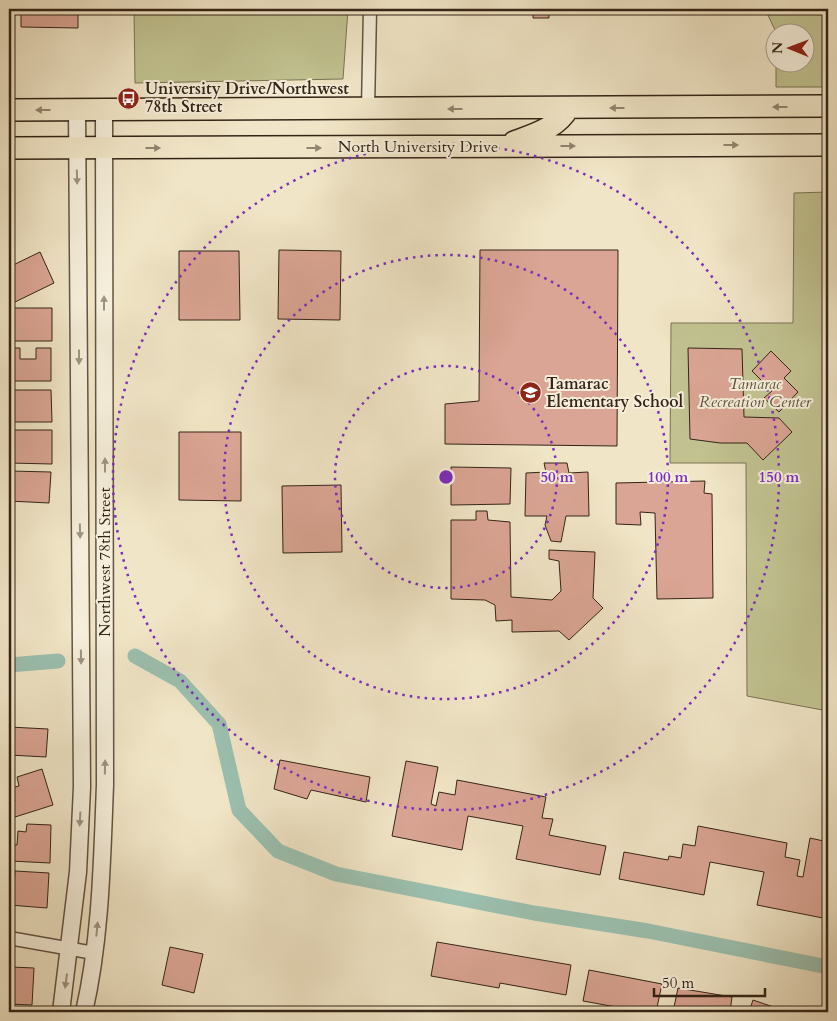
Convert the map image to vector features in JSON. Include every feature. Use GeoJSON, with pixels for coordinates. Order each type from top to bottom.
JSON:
{"type":"FeatureCollection","features":[{"type":"Feature","properties":{"kind":"main road"},"geometry":{"type":"LineString","coordinates":[[9,110],[828,106]]}},
{"type":"Feature","properties":{"kind":"main road"},"geometry":{"type":"LineString","coordinates":[[502,146],[545,130],[564,117],[568,108]]}},
{"type":"Feature","properties":{"kind":"main road","name":"North University Drive"},"geometry":{"type":"LineString","coordinates":[[9,148],[828,145]]}},
{"type":"Feature","properties":{"kind":"street"},"geometry":{"type":"LineString","coordinates":[[368,109],[370,9]]}},
{"type":"Feature","properties":{"kind":"street","name":"Northwest 78th Street"},"geometry":{"type":"LineString","coordinates":[[61,1012],[78,872],[82,787],[77,110]]}},
{"type":"Feature","properties":{"kind":"street","name":"Northwest 78th Street"},"geometry":{"type":"LineString","coordinates":[[84,1012],[94,953],[102,872],[106,728],[104,110]]}},
{"type":"Feature","properties":{"kind":"street"},"geometry":{"type":"LineString","coordinates":[[9,938],[94,953]]}},
{"type":"Feature","properties":{"kind":"green space"},"geometry":{"type":"Polygon","coordinates":[[[134,9],[348,9],[343,79],[135,83],[134,9]]]}},
{"type":"Feature","properties":{"kind":"green space"},"geometry":{"type":"Polygon","coordinates":[[[765,9],[828,9],[828,87],[776,87],[776,72],[814,72],[814,22],[771,22],[765,9]]]}},
{"type":"Feature","properties":{"kind":"green space","name":"Tamarac Recreation Center"},"geometry":{"type":"Polygon","coordinates":[[[828,192],[828,711],[747,696],[746,463],[670,463],[671,323],[793,323],[794,193],[828,192]]]}},
{"type":"Feature","properties":{"kind":"building"},"geometry":{"type":"Polygon","coordinates":[[[21,9],[78,9],[78,28],[21,27],[21,9]]]}},
{"type":"Feature","properties":{"kind":"building"},"geometry":{"type":"Polygon","coordinates":[[[421,9],[462,9],[462,12],[421,12],[421,9]]]}},
{"type":"Feature","properties":{"kind":"building"},"geometry":{"type":"Polygon","coordinates":[[[533,9],[549,9],[549,18],[533,18],[533,9]]]}},
{"type":"Feature","properties":{"kind":"building"},"geometry":{"type":"Polygon","coordinates":[[[279,250],[341,251],[340,320],[278,319],[279,250]]]}},
{"type":"Feature","properties":{"kind":"building"},"geometry":{"type":"Polygon","coordinates":[[[480,250],[618,250],[617,446],[445,444],[445,404],[479,401],[480,250]]]}},
{"type":"Feature","properties":{"kind":"building"},"geometry":{"type":"Polygon","coordinates":[[[179,251],[239,251],[240,320],[179,320],[179,251]]]}},
{"type":"Feature","properties":{"kind":"building"},"geometry":{"type":"Polygon","coordinates":[[[40,252],[54,283],[15,302],[9,289],[9,267],[40,252]]]}},
{"type":"Feature","properties":{"kind":"building"},"geometry":{"type":"Polygon","coordinates":[[[9,308],[52,308],[52,341],[9,341],[9,308]]]}},
{"type":"Feature","properties":{"kind":"building"},"geometry":{"type":"Polygon","coordinates":[[[9,348],[20,348],[20,359],[36,359],[36,348],[51,348],[51,381],[9,381],[9,348]]]}},
{"type":"Feature","properties":{"kind":"building"},"geometry":{"type":"Polygon","coordinates":[[[688,348],[742,349],[744,417],[779,418],[792,432],[763,460],[747,443],[720,443],[690,439],[688,348]]]}},
{"type":"Feature","properties":{"kind":"building"},"geometry":{"type":"Polygon","coordinates":[[[771,351],[791,371],[784,378],[798,392],[779,412],[764,398],[772,391],[752,371],[771,351]]]}},
{"type":"Feature","properties":{"kind":"building"},"geometry":{"type":"Polygon","coordinates":[[[10,390],[51,390],[52,422],[9,422],[10,390]]]}},
{"type":"Feature","properties":{"kind":"building"},"geometry":{"type":"Polygon","coordinates":[[[10,430],[52,430],[52,464],[9,463],[10,430]]]}},
{"type":"Feature","properties":{"kind":"building"},"geometry":{"type":"Polygon","coordinates":[[[179,432],[241,432],[241,501],[179,500],[179,432]]]}},
{"type":"Feature","properties":{"kind":"building"},"geometry":{"type":"Polygon","coordinates":[[[544,463],[567,463],[569,473],[588,472],[589,516],[566,516],[561,542],[551,541],[545,525],[547,516],[525,516],[526,473],[546,472],[544,463]]]}},
{"type":"Feature","properties":{"kind":"building"},"geometry":{"type":"Polygon","coordinates":[[[451,467],[511,468],[510,504],[451,505],[451,467]]]}},
{"type":"Feature","properties":{"kind":"building"},"geometry":{"type":"Polygon","coordinates":[[[10,471],[51,472],[49,503],[9,501],[10,471]]]}},
{"type":"Feature","properties":{"kind":"building"},"geometry":{"type":"Polygon","coordinates":[[[705,481],[704,493],[712,494],[713,598],[657,599],[655,513],[640,512],[641,525],[616,524],[616,483],[705,481]]]}},
{"type":"Feature","properties":{"kind":"building"},"geometry":{"type":"Polygon","coordinates":[[[341,485],[342,552],[283,553],[282,486],[341,485]]]}},
{"type":"Feature","properties":{"kind":"building"},"geometry":{"type":"Polygon","coordinates":[[[476,511],[487,511],[488,520],[510,522],[511,597],[552,600],[561,591],[559,561],[549,559],[549,550],[595,552],[593,598],[603,608],[569,640],[559,631],[512,632],[512,620],[496,621],[495,605],[485,600],[451,599],[451,520],[476,520],[476,511]]]}},
{"type":"Feature","properties":{"kind":"building"},"geometry":{"type":"Polygon","coordinates":[[[9,727],[48,729],[46,757],[9,755],[9,727]]]}},
{"type":"Feature","properties":{"kind":"building"},"geometry":{"type":"Polygon","coordinates":[[[280,760],[370,777],[366,802],[311,790],[307,799],[274,789],[280,760]]]}},
{"type":"Feature","properties":{"kind":"building"},"geometry":{"type":"Polygon","coordinates":[[[406,761],[438,767],[431,804],[436,806],[439,792],[455,795],[457,780],[546,797],[542,818],[553,819],[549,835],[606,846],[600,875],[516,859],[523,826],[468,816],[462,850],[392,836],[406,761]]]}},
{"type":"Feature","properties":{"kind":"building"},"geometry":{"type":"Polygon","coordinates":[[[42,769],[53,805],[15,817],[10,802],[15,801],[11,788],[19,786],[17,777],[42,769]]]}},
{"type":"Feature","properties":{"kind":"building"},"geometry":{"type":"Polygon","coordinates":[[[27,824],[51,825],[50,863],[10,861],[11,845],[17,845],[18,831],[26,832],[27,824]]]}},
{"type":"Feature","properties":{"kind":"building"},"geometry":{"type":"Polygon","coordinates":[[[698,826],[787,843],[785,857],[800,860],[797,876],[803,877],[810,838],[828,842],[828,919],[757,905],[764,872],[710,862],[704,895],[619,879],[624,852],[668,860],[669,856],[681,858],[683,844],[695,846],[698,826]]]}},
{"type":"Feature","properties":{"kind":"building"},"geometry":{"type":"Polygon","coordinates":[[[15,871],[49,873],[47,908],[9,905],[9,889],[14,889],[15,871]]]}},
{"type":"Feature","properties":{"kind":"building"},"geometry":{"type":"Polygon","coordinates":[[[437,942],[571,965],[566,995],[500,983],[499,988],[431,976],[437,942]]]}},
{"type":"Feature","properties":{"kind":"building"},"geometry":{"type":"Polygon","coordinates":[[[170,947],[203,954],[194,993],[162,985],[170,947]]]}},
{"type":"Feature","properties":{"kind":"building"},"geometry":{"type":"Polygon","coordinates":[[[11,967],[34,968],[32,1005],[9,1004],[11,967]]]}},
{"type":"Feature","properties":{"kind":"building"},"geometry":{"type":"Polygon","coordinates":[[[589,970],[662,984],[656,1012],[644,1012],[583,1001],[589,970]]]}},
{"type":"Feature","properties":{"kind":"building"},"geometry":{"type":"Polygon","coordinates":[[[678,988],[732,997],[730,1012],[673,1012],[678,988]]]}},
{"type":"Feature","properties":{"kind":"building"},"geometry":{"type":"Polygon","coordinates":[[[753,1000],[788,1012],[749,1012],[753,1000]]]}},
{"type":"Feature","properties":{"kind":"waterway"},"geometry":{"type":"LineString","coordinates":[[135,656],[180,681],[219,724],[239,810],[278,851],[336,874],[534,913],[648,931],[828,967]]}},
{"type":"Feature","properties":{"kind":"waterway"},"geometry":{"type":"LineString","coordinates":[[9,665],[58,661]]}},
{"type":"Feature","properties":{"kind":"place","name":"University Drive/Northwest 78th Street"},"geometry":{"type":"Point","coordinates":[129,98]}},
{"type":"Feature","properties":{"kind":"place","name":"Tamarac Elementary School"},"geometry":{"type":"Point","coordinates":[530,393]}}]}
